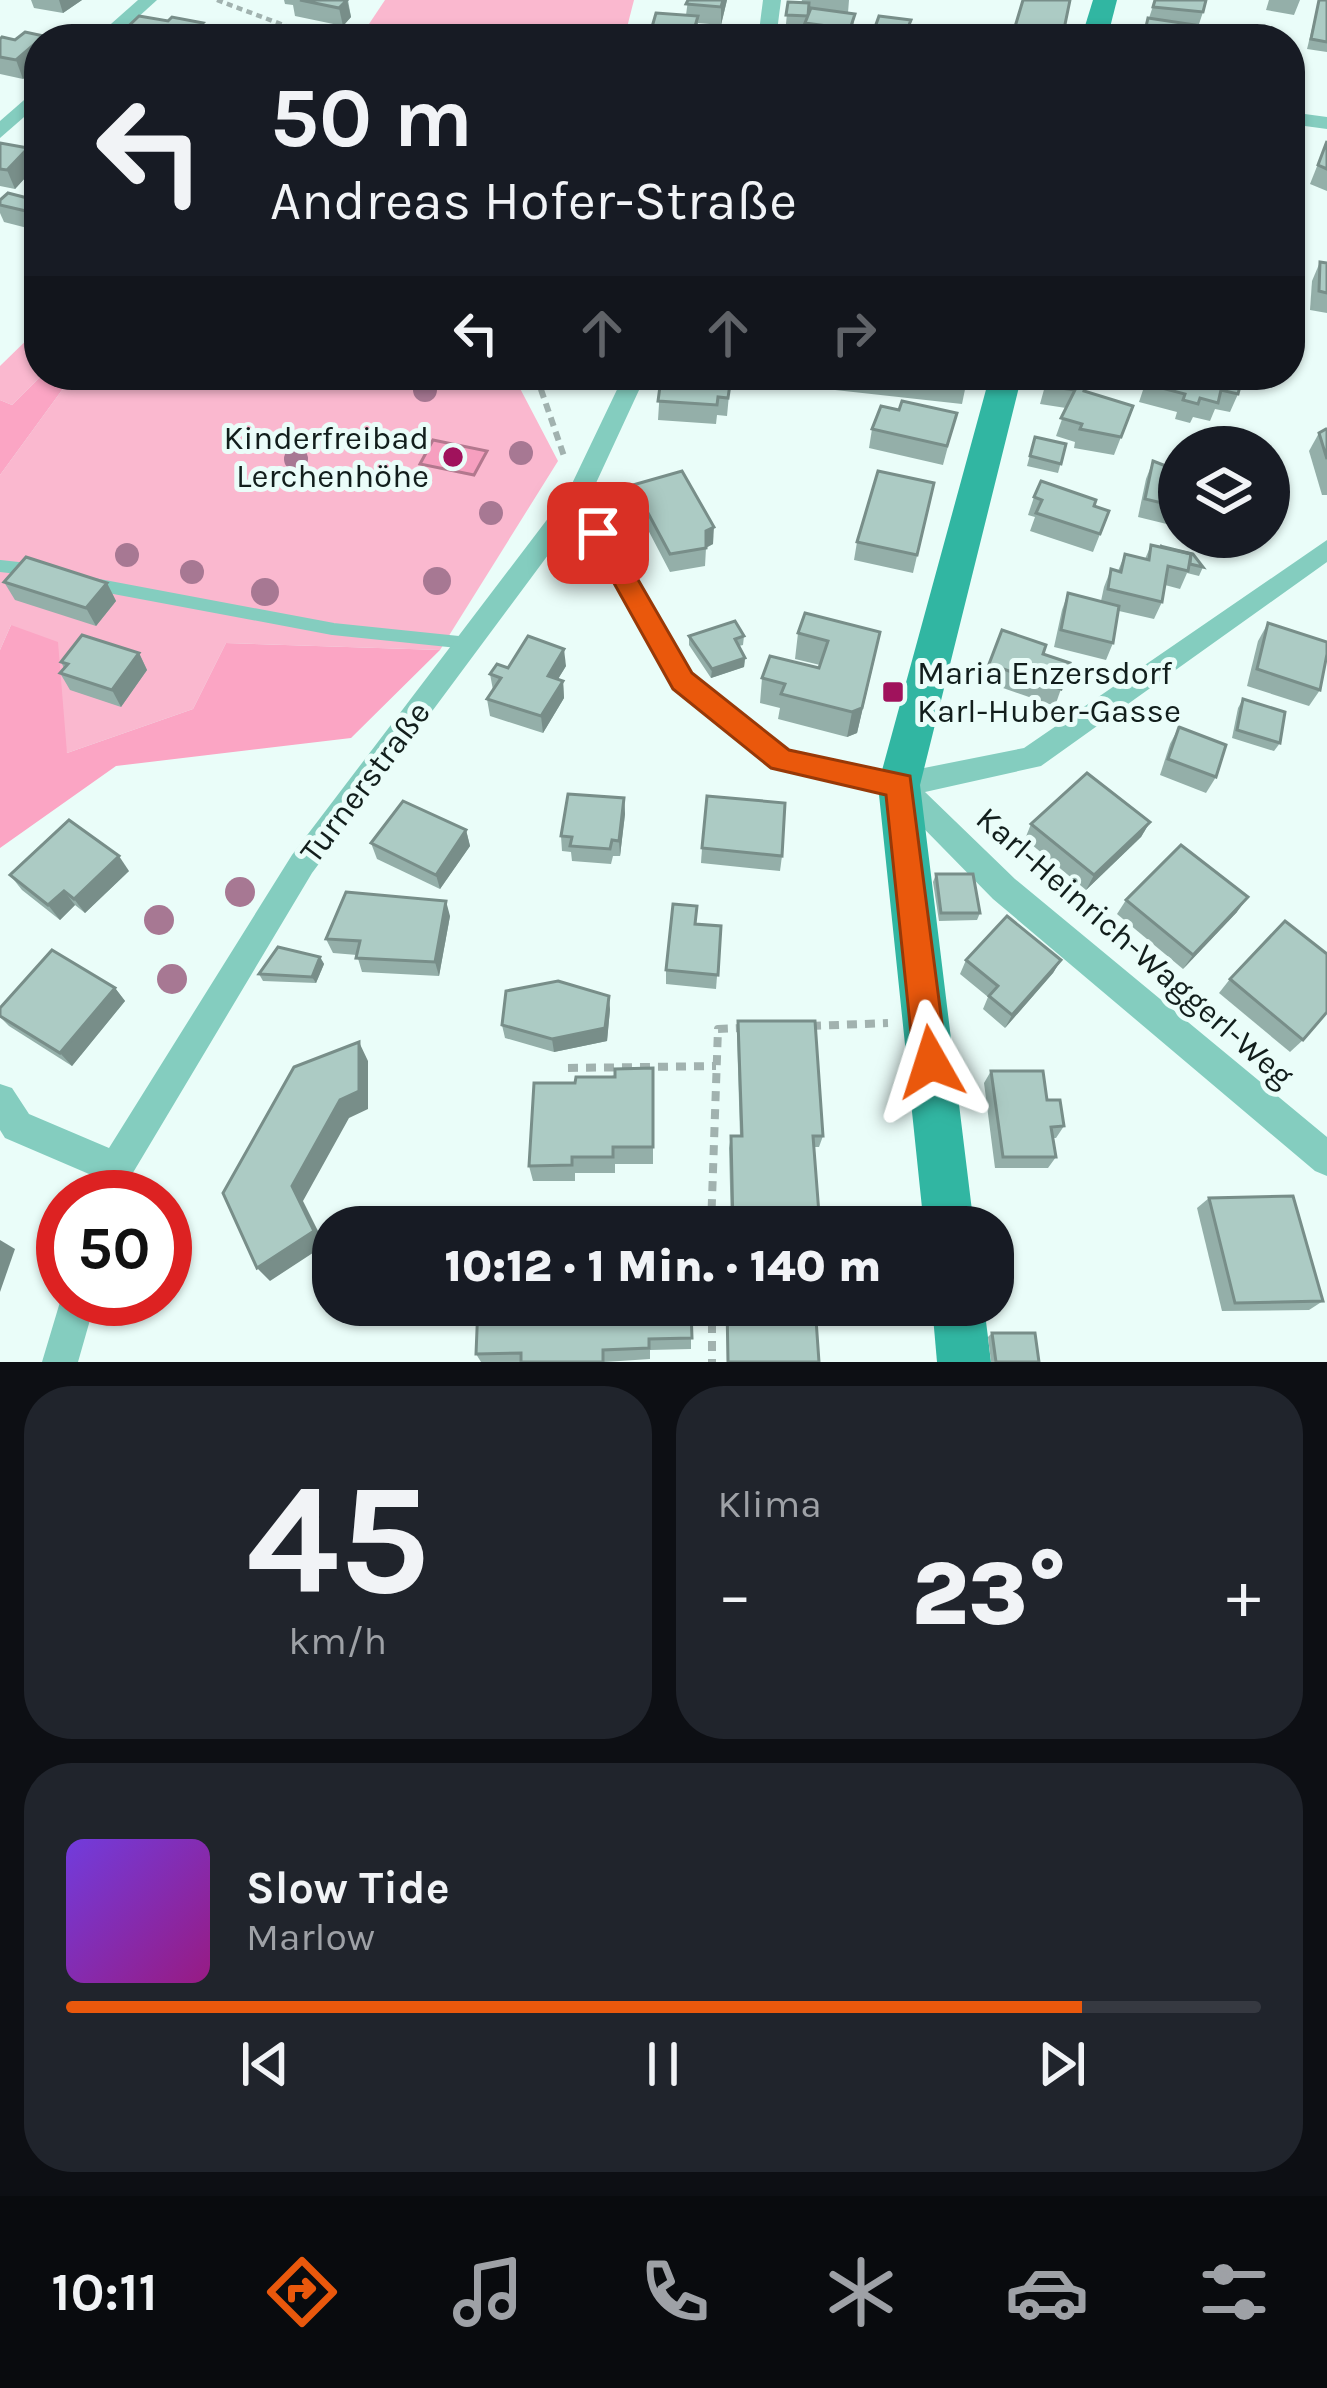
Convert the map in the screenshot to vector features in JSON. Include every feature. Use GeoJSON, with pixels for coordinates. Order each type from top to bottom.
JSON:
{"type":"FeatureCollection","features":[{"type":"Feature","properties":{"kind":"main road"},"geometry":{"type":"LineString","coordinates":[[947,1206],[899,785],[1002,390]]}},
{"type":"Feature","properties":{"kind":"main road"},"geometry":{"type":"LineString","coordinates":[[960,1326],[964,1362]]}},
{"type":"Feature","properties":{"kind":"street"},"geometry":{"type":"LineString","coordinates":[[120,24],[148,0]]}},
{"type":"Feature","properties":{"kind":"street"},"geometry":{"type":"LineString","coordinates":[[0,132],[24,108]]}},
{"type":"Feature","properties":{"kind":"street","name":"Turnerstraße"},"geometry":{"type":"LineString","coordinates":[[118,1170],[302,864],[578,496],[628,390]]}},
{"type":"Feature","properties":{"kind":"street"},"geometry":{"type":"LineString","coordinates":[[578,496],[682,681],[781,760],[899,785],[1031,758],[1327,549]]}},
{"type":"Feature","properties":{"kind":"street","name":"Karl-Heinrich-Waggerl-Weg"},"geometry":{"type":"LineString","coordinates":[[899,785],[1004,889],[1327,1159]]}},
{"type":"Feature","properties":{"kind":"street"},"geometry":{"type":"LineString","coordinates":[[0,1100],[17,1126],[91,1170]]}},
{"type":"Feature","properties":{"kind":"street"},"geometry":{"type":"LineString","coordinates":[[60,1362],[70,1326]]}},
{"type":"Feature","properties":{"kind":"lane"},"geometry":{"type":"LineString","coordinates":[[0,566],[52,574]]}},
{"type":"Feature","properties":{"kind":"lane"},"geometry":{"type":"LineString","coordinates":[[73,579],[332,629],[472,643]]}},
{"type":"Feature","properties":{"kind":"path"},"geometry":{"type":"LineString","coordinates":[[217,0],[281,24]]}},
{"type":"Feature","properties":{"kind":"path"},"geometry":{"type":"LineString","coordinates":[[541,390],[578,496]]}},
{"type":"Feature","properties":{"kind":"path"},"geometry":{"type":"LineString","coordinates":[[787,1026],[926,1021]]}},
{"type":"Feature","properties":{"kind":"path"},"geometry":{"type":"LineString","coordinates":[[713,1206],[718,1029],[764,1027]]}},
{"type":"Feature","properties":{"kind":"path"},"geometry":{"type":"LineString","coordinates":[[568,1068],[716,1066]]}},
{"type":"Feature","properties":{"kind":"path"},"geometry":{"type":"LineString","coordinates":[[712,1326],[712,1362]]}},
{"type":"Feature","properties":{"kind":"shaded area"},"geometry":{"type":"Polygon","coordinates":[[[385,0],[634,0],[628,24],[369,24],[385,0]]]}},
{"type":"Feature","properties":{"kind":"shaded area"},"geometry":{"type":"Polygon","coordinates":[[[24,343],[27,390],[12,405],[0,400],[0,366],[24,343]]]}},
{"type":"Feature","properties":{"kind":"shaded area"},"geometry":{"type":"Polygon","coordinates":[[[27,390],[62,390],[0,475],[0,400],[12,405],[27,390]]]}},
{"type":"Feature","properties":{"kind":"shaded area"},"geometry":{"type":"Polygon","coordinates":[[[62,390],[521,390],[558,461],[440,650],[226,643],[193,709],[67,753],[11,625],[0,650],[0,475],[62,390]]]}},
{"type":"Feature","properties":{"kind":"shaded area","name":"Kinderfreibad Lerchenhöhe"},"geometry":{"type":"Polygon","coordinates":[[[433,440],[487,451],[474,475],[420,464],[433,440]]]}},
{"type":"Feature","properties":{"kind":"shaded area"},"geometry":{"type":"Polygon","coordinates":[[[11,625],[58,642],[67,753],[193,709],[226,643],[440,650],[351,738],[116,766],[0,848],[0,650],[11,625]]]}},
{"type":"Feature","properties":{"kind":"building"},"geometry":{"type":"Polygon","coordinates":[[[300,0],[347,0],[339,8],[300,0]]]}},
{"type":"Feature","properties":{"kind":"building"},"geometry":{"type":"Polygon","coordinates":[[[688,0],[723,0],[721,7],[686,4],[688,0]]]}},
{"type":"Feature","properties":{"kind":"building"},"geometry":{"type":"Polygon","coordinates":[[[1023,0],[1070,0],[1065,24],[1016,24],[1023,0]]]}},
{"type":"Feature","properties":{"kind":"building"},"geometry":{"type":"Polygon","coordinates":[[[1155,0],[1206,0],[1203,12],[1153,7],[1155,0]]]}},
{"type":"Feature","properties":{"kind":"building"},"geometry":{"type":"Polygon","coordinates":[[[1319,0],[1327,0],[1327,42],[1311,39],[1319,0]]]}},
{"type":"Feature","properties":{"kind":"building"},"geometry":{"type":"Polygon","coordinates":[[[788,2],[809,3],[808,16],[786,15],[788,2]]]}},
{"type":"Feature","properties":{"kind":"building"},"geometry":{"type":"Polygon","coordinates":[[[811,8],[855,14],[852,24],[805,23],[811,8]]]}},
{"type":"Feature","properties":{"kind":"building"},"geometry":{"type":"Polygon","coordinates":[[[656,13],[698,16],[696,24],[653,24],[656,13]]]}},
{"type":"Feature","properties":{"kind":"building"},"geometry":{"type":"Polygon","coordinates":[[[139,16],[203,23],[202,24],[131,24],[139,16]]]}},
{"type":"Feature","properties":{"kind":"building"},"geometry":{"type":"Polygon","coordinates":[[[879,16],[911,20],[909,24],[876,24],[879,16]]]}},
{"type":"Feature","properties":{"kind":"building"},"geometry":{"type":"Polygon","coordinates":[[[1148,18],[1188,24],[1147,24],[1148,18]]]}},
{"type":"Feature","properties":{"kind":"building"},"geometry":{"type":"Polygon","coordinates":[[[24,33],[24,53],[16,60],[0,57],[0,39],[15,40],[24,33]]]}},
{"type":"Feature","properties":{"kind":"building"},"geometry":{"type":"Polygon","coordinates":[[[1327,141],[1327,169],[1318,165],[1327,141]]]}},
{"type":"Feature","properties":{"kind":"building"},"geometry":{"type":"Polygon","coordinates":[[[0,143],[24,147],[7,170],[0,169],[0,143]]]}},
{"type":"Feature","properties":{"kind":"building"},"geometry":{"type":"Polygon","coordinates":[[[8,193],[24,197],[24,211],[0,205],[8,193]]]}},
{"type":"Feature","properties":{"kind":"building"},"geometry":{"type":"Polygon","coordinates":[[[1320,262],[1327,263],[1327,293],[1319,291],[1320,262]]]}},
{"type":"Feature","properties":{"kind":"building"},"geometry":{"type":"Polygon","coordinates":[[[660,390],[729,390],[728,398],[718,397],[717,405],[658,401],[660,390]]]}},
{"type":"Feature","properties":{"kind":"building"},"geometry":{"type":"Polygon","coordinates":[[[1075,390],[1133,406],[1121,437],[1080,429],[1082,424],[1061,418],[1075,390]]]}},
{"type":"Feature","properties":{"kind":"building"},"geometry":{"type":"Polygon","coordinates":[[[1169,390],[1221,390],[1218,403],[1183,400],[1185,394],[1169,390]]]}},
{"type":"Feature","properties":{"kind":"building"},"geometry":{"type":"Polygon","coordinates":[[[902,401],[957,413],[947,446],[872,429],[881,406],[899,410],[902,401]]]}},
{"type":"Feature","properties":{"kind":"building"},"geometry":{"type":"Polygon","coordinates":[[[1327,429],[1327,459],[1319,433],[1327,429]]]}},
{"type":"Feature","properties":{"kind":"building"},"geometry":{"type":"Polygon","coordinates":[[[1035,437],[1066,444],[1061,464],[1030,456],[1035,437]]]}},
{"type":"Feature","properties":{"kind":"building"},"geometry":{"type":"Polygon","coordinates":[[[1153,461],[1158,463],[1158,502],[1145,499],[1153,461]]]}},
{"type":"Feature","properties":{"kind":"building"},"geometry":{"type":"Polygon","coordinates":[[[682,471],[714,527],[706,531],[706,548],[670,554],[633,485],[682,471]]]}},
{"type":"Feature","properties":{"kind":"building"},"geometry":{"type":"Polygon","coordinates":[[[878,471],[934,483],[917,555],[857,542],[878,471]]]}},
{"type":"Feature","properties":{"kind":"building"},"geometry":{"type":"Polygon","coordinates":[[[1041,481],[1096,500],[1094,506],[1109,511],[1100,534],[1036,513],[1042,500],[1034,497],[1041,481]]]}},
{"type":"Feature","properties":{"kind":"building"},"geometry":{"type":"Polygon","coordinates":[[[1151,545],[1158,547],[1158,558],[1190,558],[1188,571],[1168,566],[1162,602],[1108,589],[1111,569],[1121,572],[1125,554],[1149,560],[1151,545]]]}},
{"type":"Feature","properties":{"kind":"building"},"geometry":{"type":"Polygon","coordinates":[[[26,557],[107,583],[86,608],[4,582],[26,557]]]}},
{"type":"Feature","properties":{"kind":"building"},"geometry":{"type":"Polygon","coordinates":[[[1068,593],[1119,606],[1113,643],[1061,630],[1068,593]]]}},
{"type":"Feature","properties":{"kind":"building"},"geometry":{"type":"Polygon","coordinates":[[[805,613],[880,632],[862,708],[852,712],[781,694],[785,684],[762,678],[770,656],[819,668],[828,641],[798,633],[805,613]]]}},
{"type":"Feature","properties":{"kind":"building"},"geometry":{"type":"Polygon","coordinates":[[[735,621],[744,636],[735,639],[745,658],[712,669],[689,636],[735,621]]]}},
{"type":"Feature","properties":{"kind":"building"},"geometry":{"type":"Polygon","coordinates":[[[1268,623],[1327,642],[1320,690],[1257,669],[1268,623]]]}},
{"type":"Feature","properties":{"kind":"building"},"geometry":{"type":"Polygon","coordinates":[[[1002,630],[1046,645],[1043,654],[1070,663],[1061,689],[989,664],[1002,630]]]}},
{"type":"Feature","properties":{"kind":"building"},"geometry":{"type":"Polygon","coordinates":[[[82,635],[139,653],[112,690],[60,673],[68,664],[61,662],[82,635]]]}},
{"type":"Feature","properties":{"kind":"building"},"geometry":{"type":"Polygon","coordinates":[[[528,636],[564,649],[548,676],[563,681],[541,716],[487,699],[501,678],[490,674],[497,664],[508,668],[528,636]]]}},
{"type":"Feature","properties":{"kind":"building"},"geometry":{"type":"Polygon","coordinates":[[[1243,699],[1285,712],[1280,743],[1237,730],[1243,699]]]}},
{"type":"Feature","properties":{"kind":"building"},"geometry":{"type":"Polygon","coordinates":[[[1179,727],[1226,745],[1216,777],[1168,759],[1179,727]]]}},
{"type":"Feature","properties":{"kind":"building"},"geometry":{"type":"Polygon","coordinates":[[[1087,773],[1150,822],[1094,875],[1031,824],[1087,773]]]}},
{"type":"Feature","properties":{"kind":"building"},"geometry":{"type":"Polygon","coordinates":[[[568,794],[624,798],[619,841],[612,840],[610,849],[570,846],[572,837],[561,836],[568,794]]]}},
{"type":"Feature","properties":{"kind":"building"},"geometry":{"type":"Polygon","coordinates":[[[707,796],[785,803],[782,856],[702,848],[707,796]]]}},
{"type":"Feature","properties":{"kind":"building"},"geometry":{"type":"Polygon","coordinates":[[[403,801],[466,830],[436,875],[371,843],[403,801]]]}},
{"type":"Feature","properties":{"kind":"building"},"geometry":{"type":"Polygon","coordinates":[[[69,820],[119,856],[74,899],[64,891],[48,905],[10,875],[69,820]]]}},
{"type":"Feature","properties":{"kind":"building"},"geometry":{"type":"Polygon","coordinates":[[[1181,845],[1248,897],[1193,955],[1126,900],[1181,845]]]}},
{"type":"Feature","properties":{"kind":"building"},"geometry":{"type":"Polygon","coordinates":[[[936,874],[973,874],[980,913],[941,913],[936,874]]]}},
{"type":"Feature","properties":{"kind":"building"},"geometry":{"type":"Polygon","coordinates":[[[346,892],[446,901],[435,962],[356,958],[360,941],[326,939],[346,892]]]}},
{"type":"Feature","properties":{"kind":"building"},"geometry":{"type":"Polygon","coordinates":[[[673,904],[697,906],[695,924],[721,926],[718,975],[666,970],[673,904]]]}},
{"type":"Feature","properties":{"kind":"building"},"geometry":{"type":"Polygon","coordinates":[[[1007,916],[1061,960],[1012,1015],[989,996],[998,986],[966,960],[1007,916]]]}},
{"type":"Feature","properties":{"kind":"building"},"geometry":{"type":"Polygon","coordinates":[[[1285,921],[1327,954],[1327,1012],[1303,1040],[1230,979],[1285,921]]]}},
{"type":"Feature","properties":{"kind":"building"},"geometry":{"type":"Polygon","coordinates":[[[278,947],[320,957],[312,977],[259,974],[278,947]]]}},
{"type":"Feature","properties":{"kind":"building"},"geometry":{"type":"Polygon","coordinates":[[[52,950],[115,988],[60,1053],[0,1016],[0,1008],[52,950]]]}},
{"type":"Feature","properties":{"kind":"building"},"geometry":{"type":"Polygon","coordinates":[[[558,981],[609,996],[605,1028],[552,1039],[502,1025],[506,991],[558,981]]]}},
{"type":"Feature","properties":{"kind":"building"},"geometry":{"type":"Polygon","coordinates":[[[738,1021],[815,1021],[823,1136],[813,1136],[818,1206],[733,1206],[731,1136],[742,1136],[738,1021]]]}},
{"type":"Feature","properties":{"kind":"building"},"geometry":{"type":"Polygon","coordinates":[[[359,1042],[359,1091],[340,1100],[292,1186],[312,1232],[257,1268],[223,1193],[294,1067],[359,1042]]]}},
{"type":"Feature","properties":{"kind":"building"},"geometry":{"type":"Polygon","coordinates":[[[653,1068],[653,1147],[613,1147],[613,1157],[572,1157],[572,1165],[529,1166],[534,1083],[575,1083],[576,1077],[615,1077],[615,1069],[653,1068]]]}},
{"type":"Feature","properties":{"kind":"building"},"geometry":{"type":"Polygon","coordinates":[[[991,1071],[1043,1071],[1047,1100],[1060,1100],[1064,1126],[1051,1127],[1056,1157],[1003,1157],[991,1071]]]}},
{"type":"Feature","properties":{"kind":"building"},"geometry":{"type":"Polygon","coordinates":[[[1293,1196],[1323,1301],[1235,1303],[1209,1198],[1293,1196]]]}},
{"type":"Feature","properties":{"kind":"building"},"geometry":{"type":"Polygon","coordinates":[[[477,1326],[692,1326],[692,1338],[649,1339],[649,1348],[603,1350],[603,1362],[521,1362],[521,1353],[476,1354],[477,1326]]]}},
{"type":"Feature","properties":{"kind":"building"},"geometry":{"type":"Polygon","coordinates":[[[727,1326],[816,1326],[819,1362],[728,1362],[727,1326]]]}},
{"type":"Feature","properties":{"kind":"building"},"geometry":{"type":"Polygon","coordinates":[[[992,1333],[1035,1333],[1039,1362],[996,1362],[992,1333]]]}},
{"type":"Feature","properties":{"kind":"place","name":"Kinderfreibad Lerchenhöhe"},"geometry":{"type":"Point","coordinates":[453,457]}},
{"type":"Feature","properties":{"kind":"place","name":"Maria Enzersdorf Karl-Huber-Gasse"},"geometry":{"type":"Point","coordinates":[893,692]}},
{"type":"Feature","properties":{"kind":"route"},"geometry":{"type":"LineString","coordinates":[[598,533],[682,681],[781,760],[899,785],[931,1062]]}}]}
